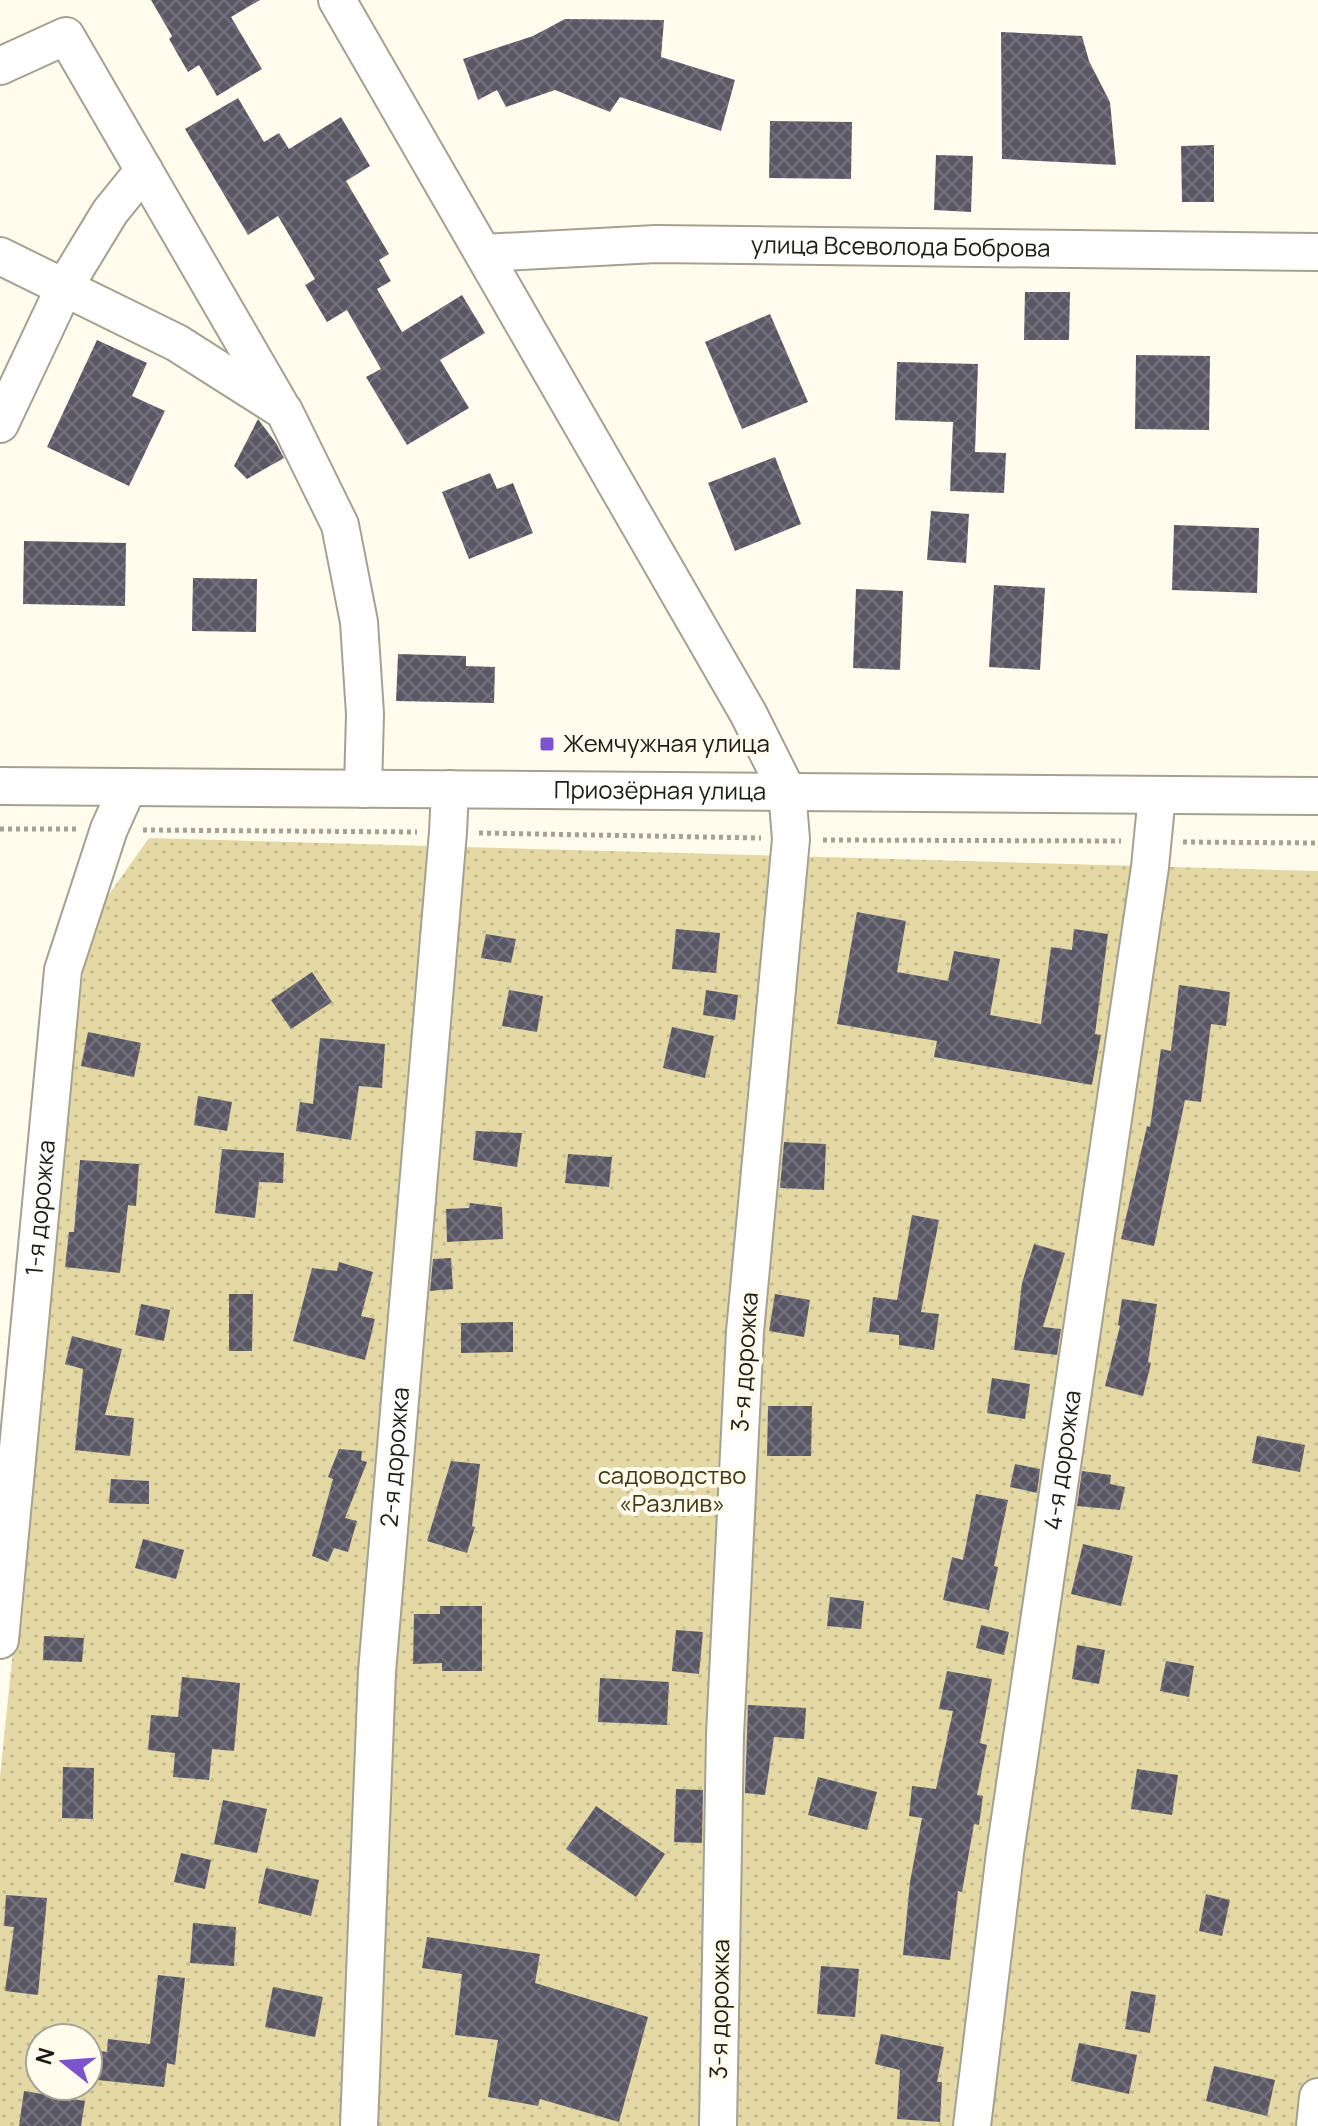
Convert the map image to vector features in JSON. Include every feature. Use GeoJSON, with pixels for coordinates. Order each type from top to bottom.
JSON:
{"type":"FeatureCollection","features":[{"type":"Feature","properties":{"kind":"street"},"geometry":{"type":"LineString","coordinates":[[337,0],[748,713],[787,791]]}},
{"type":"Feature","properties":{"kind":"street"},"geometry":{"type":"LineString","coordinates":[[0,66],[66,36],[284,411],[340,525],[359,622],[365,714],[363,789]]}},
{"type":"Feature","properties":{"kind":"street"},"geometry":{"type":"LineString","coordinates":[[0,424],[65,286],[110,212],[144,170]]}},
{"type":"Feature","properties":{"kind":"street","name":"улица Всеволода Боброва"},"geometry":{"type":"LineString","coordinates":[[483,253],[656,244],[1318,252]]}},
{"type":"Feature","properties":{"kind":"street"},"geometry":{"type":"LineString","coordinates":[[0,256],[177,343],[284,411]]}},
{"type":"Feature","properties":{"kind":"street","name":"Приозёрная улица"},"geometry":{"type":"LineString","coordinates":[[0,786],[1318,796]]}},
{"type":"Feature","properties":{"kind":"street","name":"1-я дорожка"},"geometry":{"type":"LineString","coordinates":[[0,1640],[63,970],[109,829],[128,787]]}},
{"type":"Feature","properties":{"kind":"street","name":"2-я дорожка"},"geometry":{"type":"LineString","coordinates":[[359,2126],[377,1672],[450,789]]}},
{"type":"Feature","properties":{"kind":"street","name":"3-я дорожка"},"geometry":{"type":"LineString","coordinates":[[718,2126],[725,1735],[745,1332],[791,839],[787,791]]}},
{"type":"Feature","properties":{"kind":"street","name":"4-я дорожка"},"geometry":{"type":"LineString","coordinates":[[972,2126],[1005,1853],[1153,842],[1157,795]]}},
{"type":"Feature","properties":{"kind":"street"},"geometry":{"type":"LineString","coordinates":[[1315,2126],[1318,2097]]}},
{"type":"Feature","properties":{"kind":"path"},"geometry":{"type":"LineString","coordinates":[[0,829],[1318,843]]}},
{"type":"Feature","properties":{"kind":"green space","name":"садоводство «Разлив»"},"geometry":{"type":"Polygon","coordinates":[[[149,838],[1318,871],[1318,2126],[0,2126],[0,1777],[90,921],[149,838]]]}},
{"type":"Feature","properties":{"kind":"building"},"geometry":{"type":"Polygon","coordinates":[[[151,0],[260,0],[231,17],[262,69],[217,96],[199,65],[188,72],[151,0]]]}},
{"type":"Feature","properties":{"kind":"building"},"geometry":{"type":"Polygon","coordinates":[[[565,19],[664,20],[661,57],[735,80],[721,131],[620,97],[610,112],[555,90],[506,107],[497,90],[478,100],[463,59],[533,36],[565,19]]]}},
{"type":"Feature","properties":{"kind":"building"},"geometry":{"type":"Polygon","coordinates":[[[1001,32],[1082,36],[1089,61],[1110,102],[1116,165],[1002,159],[1001,32]]]}},
{"type":"Feature","properties":{"kind":"building"},"geometry":{"type":"Polygon","coordinates":[[[238,98],[264,142],[279,133],[289,149],[341,117],[370,166],[346,181],[389,254],[379,260],[391,281],[377,289],[402,332],[462,295],[485,333],[440,360],[469,408],[407,445],[366,377],[381,369],[347,310],[327,322],[305,285],[315,279],[278,216],[248,235],[185,129],[238,98]]]}},
{"type":"Feature","properties":{"kind":"building"},"geometry":{"type":"Polygon","coordinates":[[[770,121],[852,122],[851,179],[769,178],[770,121]]]}},
{"type":"Feature","properties":{"kind":"building"},"geometry":{"type":"Polygon","coordinates":[[[1214,145],[1214,202],[1182,202],[1181,146],[1214,145]]]}},
{"type":"Feature","properties":{"kind":"building"},"geometry":{"type":"Polygon","coordinates":[[[936,155],[973,156],[971,212],[934,210],[936,155]]]}},
{"type":"Feature","properties":{"kind":"building"},"geometry":{"type":"Polygon","coordinates":[[[1025,292],[1070,292],[1069,340],[1024,340],[1025,292]]]}},
{"type":"Feature","properties":{"kind":"building"},"geometry":{"type":"Polygon","coordinates":[[[770,314],[808,402],[742,429],[705,342],[770,314]]]}},
{"type":"Feature","properties":{"kind":"building"},"geometry":{"type":"Polygon","coordinates":[[[97,340],[147,363],[132,396],[165,411],[129,486],[47,447],[97,340]]]}},
{"type":"Feature","properties":{"kind":"building"},"geometry":{"type":"Polygon","coordinates":[[[1136,355],[1210,356],[1209,430],[1135,429],[1136,355]]]}},
{"type":"Feature","properties":{"kind":"building"},"geometry":{"type":"Polygon","coordinates":[[[897,362],[978,364],[975,452],[1006,453],[1004,493],[950,491],[953,422],[895,420],[897,362]]]}},
{"type":"Feature","properties":{"kind":"building"},"geometry":{"type":"Polygon","coordinates":[[[258,419],[284,458],[247,479],[234,466],[258,419]]]}},
{"type":"Feature","properties":{"kind":"building"},"geometry":{"type":"Polygon","coordinates":[[[775,457],[801,524],[735,551],[708,483],[775,457]]]}},
{"type":"Feature","properties":{"kind":"building"},"geometry":{"type":"Polygon","coordinates":[[[490,473],[497,489],[513,483],[533,533],[469,559],[442,492],[490,473]]]}},
{"type":"Feature","properties":{"kind":"building"},"geometry":{"type":"Polygon","coordinates":[[[931,511],[969,514],[966,563],[927,560],[931,511]]]}},
{"type":"Feature","properties":{"kind":"building"},"geometry":{"type":"Polygon","coordinates":[[[1174,525],[1259,528],[1257,593],[1172,590],[1174,525]]]}},
{"type":"Feature","properties":{"kind":"building"},"geometry":{"type":"Polygon","coordinates":[[[24,541],[126,543],[125,606],[23,604],[24,541]]]}},
{"type":"Feature","properties":{"kind":"building"},"geometry":{"type":"Polygon","coordinates":[[[193,578],[257,579],[256,632],[192,631],[193,578]]]}},
{"type":"Feature","properties":{"kind":"building"},"geometry":{"type":"Polygon","coordinates":[[[994,585],[1045,588],[1040,670],[989,667],[994,585]]]}},
{"type":"Feature","properties":{"kind":"building"},"geometry":{"type":"Polygon","coordinates":[[[856,589],[903,591],[900,670],[853,668],[856,589]]]}},
{"type":"Feature","properties":{"kind":"building"},"geometry":{"type":"Polygon","coordinates":[[[398,654],[466,656],[466,666],[495,667],[494,703],[396,701],[398,654]]]}},
{"type":"Feature","properties":{"kind":"building"},"geometry":{"type":"Polygon","coordinates":[[[857,912],[906,921],[897,972],[948,981],[954,951],[1000,959],[990,1015],[1041,1024],[1051,947],[1072,950],[1074,929],[1108,934],[1095,1034],[1101,1035],[1092,1085],[934,1057],[937,1041],[837,1024],[857,912]]]}},
{"type":"Feature","properties":{"kind":"building"},"geometry":{"type":"Polygon","coordinates":[[[676,929],[720,933],[716,973],[672,969],[676,929]]]}},
{"type":"Feature","properties":{"kind":"building"},"geometry":{"type":"Polygon","coordinates":[[[486,934],[516,939],[511,963],[481,958],[486,934]]]}},
{"type":"Feature","properties":{"kind":"building"},"geometry":{"type":"Polygon","coordinates":[[[312,972],[332,1002],[291,1029],[271,1000],[312,972]]]}},
{"type":"Feature","properties":{"kind":"building"},"geometry":{"type":"Polygon","coordinates":[[[1179,985],[1230,992],[1226,1026],[1211,1024],[1201,1102],[1185,1100],[1154,1246],[1121,1239],[1147,1126],[1150,1127],[1161,1049],[1171,1051],[1179,985]]]}},
{"type":"Feature","properties":{"kind":"building"},"geometry":{"type":"Polygon","coordinates":[[[509,990],[543,996],[537,1032],[502,1026],[509,990]]]}},
{"type":"Feature","properties":{"kind":"building"},"geometry":{"type":"Polygon","coordinates":[[[706,990],[738,995],[735,1020],[703,1015],[706,990]]]}},
{"type":"Feature","properties":{"kind":"building"},"geometry":{"type":"Polygon","coordinates":[[[672,1027],[714,1036],[705,1078],[663,1068],[672,1027]]]}},
{"type":"Feature","properties":{"kind":"building"},"geometry":{"type":"Polygon","coordinates":[[[88,1032],[141,1043],[134,1077],[81,1066],[88,1032]]]}},
{"type":"Feature","properties":{"kind":"building"},"geometry":{"type":"Polygon","coordinates":[[[320,1038],[385,1044],[382,1088],[359,1086],[351,1140],[296,1131],[300,1102],[313,1104],[320,1038]]]}},
{"type":"Feature","properties":{"kind":"building"},"geometry":{"type":"Polygon","coordinates":[[[198,1096],[232,1102],[227,1131],[194,1125],[198,1096]]]}},
{"type":"Feature","properties":{"kind":"building"},"geometry":{"type":"Polygon","coordinates":[[[476,1131],[522,1133],[517,1167],[473,1160],[476,1131]]]}},
{"type":"Feature","properties":{"kind":"building"},"geometry":{"type":"Polygon","coordinates":[[[784,1142],[826,1144],[824,1190],[780,1188],[784,1142]]]}},
{"type":"Feature","properties":{"kind":"building"},"geometry":{"type":"Polygon","coordinates":[[[222,1149],[284,1153],[283,1183],[259,1182],[255,1218],[215,1213],[222,1149]]]}},
{"type":"Feature","properties":{"kind":"building"},"geometry":{"type":"Polygon","coordinates":[[[568,1154],[612,1157],[609,1187],[565,1183],[568,1154]]]}},
{"type":"Feature","properties":{"kind":"building"},"geometry":{"type":"Polygon","coordinates":[[[80,1160],[139,1164],[136,1206],[128,1205],[120,1273],[65,1267],[69,1232],[74,1232],[80,1160]]]}},
{"type":"Feature","properties":{"kind":"building"},"geometry":{"type":"Polygon","coordinates":[[[470,1203],[502,1207],[503,1239],[447,1242],[446,1209],[469,1208],[470,1203]]]}},
{"type":"Feature","properties":{"kind":"building"},"geometry":{"type":"Polygon","coordinates":[[[912,1215],[939,1220],[921,1312],[939,1314],[934,1350],[899,1345],[899,1335],[869,1332],[873,1297],[897,1300],[912,1215]]]}},
{"type":"Feature","properties":{"kind":"building"},"geometry":{"type":"Polygon","coordinates":[[[1034,1244],[1065,1253],[1043,1327],[1061,1329],[1057,1355],[1014,1350],[1022,1283],[1034,1244]]]}},
{"type":"Feature","properties":{"kind":"building"},"geometry":{"type":"Polygon","coordinates":[[[451,1258],[453,1289],[430,1291],[433,1259],[451,1258]]]}},
{"type":"Feature","properties":{"kind":"building"},"geometry":{"type":"Polygon","coordinates":[[[339,1262],[373,1272],[361,1316],[375,1319],[365,1360],[293,1341],[312,1268],[337,1271],[339,1262]]]}},
{"type":"Feature","properties":{"kind":"building"},"geometry":{"type":"Polygon","coordinates":[[[229,1294],[253,1294],[252,1351],[229,1351],[229,1294]]]}},
{"type":"Feature","properties":{"kind":"building"},"geometry":{"type":"Polygon","coordinates":[[[775,1294],[810,1300],[804,1337],[769,1331],[775,1294]]]}},
{"type":"Feature","properties":{"kind":"building"},"geometry":{"type":"Polygon","coordinates":[[[1122,1299],[1157,1304],[1148,1362],[1151,1363],[1143,1396],[1105,1386],[1120,1326],[1122,1299]]]}},
{"type":"Feature","properties":{"kind":"building"},"geometry":{"type":"Polygon","coordinates":[[[141,1304],[170,1310],[164,1341],[135,1335],[141,1304]]]}},
{"type":"Feature","properties":{"kind":"building"},"geometry":{"type":"Polygon","coordinates":[[[513,1322],[513,1352],[461,1353],[461,1323],[513,1322]]]}},
{"type":"Feature","properties":{"kind":"building"},"geometry":{"type":"Polygon","coordinates":[[[72,1336],[122,1349],[105,1415],[134,1418],[130,1456],[75,1450],[83,1369],[65,1364],[72,1336]]]}},
{"type":"Feature","properties":{"kind":"building"},"geometry":{"type":"Polygon","coordinates":[[[992,1378],[1030,1384],[1025,1419],[987,1413],[992,1378]]]}},
{"type":"Feature","properties":{"kind":"building"},"geometry":{"type":"Polygon","coordinates":[[[768,1406],[812,1406],[811,1456],[767,1456],[768,1406]]]}},
{"type":"Feature","properties":{"kind":"building"},"geometry":{"type":"Polygon","coordinates":[[[1257,1436],[1305,1445],[1300,1472],[1252,1463],[1257,1436]]]}},
{"type":"Feature","properties":{"kind":"building"},"geometry":{"type":"Polygon","coordinates":[[[339,1449],[362,1451],[361,1460],[367,1462],[345,1518],[357,1521],[348,1552],[334,1548],[328,1562],[312,1556],[333,1479],[328,1477],[339,1449]]]}},
{"type":"Feature","properties":{"kind":"building"},"geometry":{"type":"Polygon","coordinates":[[[451,1461],[480,1464],[472,1526],[475,1527],[467,1553],[427,1541],[451,1461]]]}},
{"type":"Feature","properties":{"kind":"building"},"geometry":{"type":"Polygon","coordinates":[[[1015,1464],[1040,1469],[1037,1493],[1010,1487],[1015,1464]]]}},
{"type":"Feature","properties":{"kind":"building"},"geometry":{"type":"Polygon","coordinates":[[[1082,1471],[1111,1475],[1110,1484],[1125,1487],[1120,1510],[1077,1506],[1082,1471]]]}},
{"type":"Feature","properties":{"kind":"building"},"geometry":{"type":"Polygon","coordinates":[[[111,1479],[149,1481],[149,1504],[109,1503],[111,1479]]]}},
{"type":"Feature","properties":{"kind":"building"},"geometry":{"type":"Polygon","coordinates":[[[976,1494],[1008,1500],[994,1566],[998,1567],[989,1610],[943,1600],[952,1557],[963,1560],[976,1494]]]}},
{"type":"Feature","properties":{"kind":"building"},"geometry":{"type":"Polygon","coordinates":[[[143,1539],[184,1550],[176,1579],[135,1568],[143,1539]]]}},
{"type":"Feature","properties":{"kind":"building"},"geometry":{"type":"Polygon","coordinates":[[[1083,1544],[1133,1556],[1121,1606],[1071,1594],[1083,1544]]]}},
{"type":"Feature","properties":{"kind":"building"},"geometry":{"type":"Polygon","coordinates":[[[830,1597],[864,1601],[861,1629],[827,1626],[830,1597]]]}},
{"type":"Feature","properties":{"kind":"building"},"geometry":{"type":"Polygon","coordinates":[[[440,1606],[482,1606],[482,1671],[442,1671],[442,1663],[413,1664],[414,1614],[440,1614],[440,1606]]]}},
{"type":"Feature","properties":{"kind":"building"},"geometry":{"type":"Polygon","coordinates":[[[981,1625],[1009,1632],[1004,1655],[976,1648],[981,1625]]]}},
{"type":"Feature","properties":{"kind":"building"},"geometry":{"type":"Polygon","coordinates":[[[676,1630],[703,1632],[699,1674],[672,1671],[676,1630]]]}},
{"type":"Feature","properties":{"kind":"building"},"geometry":{"type":"Polygon","coordinates":[[[44,1636],[84,1638],[82,1662],[43,1660],[44,1636]]]}},
{"type":"Feature","properties":{"kind":"building"},"geometry":{"type":"Polygon","coordinates":[[[1077,1645],[1105,1650],[1099,1684],[1072,1679],[1077,1645]]]}},
{"type":"Feature","properties":{"kind":"building"},"geometry":{"type":"Polygon","coordinates":[[[1166,1661],[1194,1666],[1189,1697],[1160,1691],[1166,1661]]]}},
{"type":"Feature","properties":{"kind":"building"},"geometry":{"type":"Polygon","coordinates":[[[947,1671],[992,1679],[980,1743],[987,1745],[977,1795],[983,1796],[979,1825],[974,1824],[962,1892],[958,1891],[950,1960],[903,1955],[910,1882],[922,1818],[909,1816],[912,1786],[936,1789],[953,1711],[939,1709],[947,1671]]]}},
{"type":"Feature","properties":{"kind":"building"},"geometry":{"type":"Polygon","coordinates":[[[182,1677],[240,1683],[234,1751],[212,1749],[209,1780],[173,1777],[175,1753],[148,1750],[151,1715],[178,1717],[182,1677]]]}},
{"type":"Feature","properties":{"kind":"building"},"geometry":{"type":"Polygon","coordinates":[[[600,1678],[669,1682],[667,1725],[598,1722],[600,1678]]]}},
{"type":"Feature","properties":{"kind":"building"},"geometry":{"type":"Polygon","coordinates":[[[748,1705],[806,1708],[804,1739],[774,1737],[765,1795],[745,1793],[748,1705]]]}},
{"type":"Feature","properties":{"kind":"building"},"geometry":{"type":"Polygon","coordinates":[[[63,1767],[94,1768],[93,1819],[62,1818],[63,1767]]]}},
{"type":"Feature","properties":{"kind":"building"},"geometry":{"type":"Polygon","coordinates":[[[1137,1769],[1178,1775],[1172,1815],[1131,1809],[1137,1769]]]}},
{"type":"Feature","properties":{"kind":"building"},"geometry":{"type":"Polygon","coordinates":[[[818,1777],[877,1792],[867,1830],[808,1815],[818,1777]]]}},
{"type":"Feature","properties":{"kind":"building"},"geometry":{"type":"Polygon","coordinates":[[[676,1789],[703,1790],[702,1843],[674,1842],[676,1789]]]}},
{"type":"Feature","properties":{"kind":"building"},"geometry":{"type":"Polygon","coordinates":[[[223,1800],[267,1809],[257,1853],[214,1844],[223,1800]]]}},
{"type":"Feature","properties":{"kind":"building"},"geometry":{"type":"Polygon","coordinates":[[[596,1806],[665,1854],[636,1897],[566,1849],[596,1806]]]}},
{"type":"Feature","properties":{"kind":"building"},"geometry":{"type":"Polygon","coordinates":[[[181,1853],[211,1860],[205,1889],[174,1882],[181,1853]]]}},
{"type":"Feature","properties":{"kind":"building"},"geometry":{"type":"Polygon","coordinates":[[[266,1868],[319,1880],[311,1916],[258,1903],[266,1868]]]}},
{"type":"Feature","properties":{"kind":"building"},"geometry":{"type":"Polygon","coordinates":[[[1206,1894],[1230,1900],[1222,1936],[1199,1931],[1206,1894]]]}},
{"type":"Feature","properties":{"kind":"building"},"geometry":{"type":"Polygon","coordinates":[[[6,1895],[47,1898],[38,1995],[5,1991],[14,1927],[4,1926],[6,1895]]]}},
{"type":"Feature","properties":{"kind":"building"},"geometry":{"type":"Polygon","coordinates":[[[193,1923],[236,1927],[234,1966],[190,1963],[193,1923]]]}},
{"type":"Feature","properties":{"kind":"building"},"geometry":{"type":"Polygon","coordinates":[[[427,1937],[540,1954],[535,1983],[648,2017],[619,2122],[540,2099],[538,2106],[488,2097],[498,2040],[455,2035],[462,1974],[422,1968],[427,1937]]]}},
{"type":"Feature","properties":{"kind":"building"},"geometry":{"type":"Polygon","coordinates":[[[821,1966],[859,1969],[855,2017],[817,2014],[821,1966]]]}},
{"type":"Feature","properties":{"kind":"building"},"geometry":{"type":"Polygon","coordinates":[[[158,1975],[185,1978],[175,2065],[167,2063],[164,2087],[104,2081],[104,2052],[107,2052],[108,2039],[150,2044],[158,1975]]]}},
{"type":"Feature","properties":{"kind":"building"},"geometry":{"type":"Polygon","coordinates":[[[273,1987],[323,1997],[315,2037],[265,2027],[273,1987]]]}},
{"type":"Feature","properties":{"kind":"building"},"geometry":{"type":"Polygon","coordinates":[[[1131,1991],[1156,1995],[1150,2033],[1125,2029],[1131,1991]]]}},
{"type":"Feature","properties":{"kind":"building"},"geometry":{"type":"Polygon","coordinates":[[[881,2034],[944,2047],[937,2082],[942,2082],[940,2122],[897,2119],[900,2070],[875,2064],[881,2034]]]}},
{"type":"Feature","properties":{"kind":"building"},"geometry":{"type":"Polygon","coordinates":[[[1079,2043],[1137,2055],[1129,2094],[1071,2081],[1079,2043]]]}},
{"type":"Feature","properties":{"kind":"building"},"geometry":{"type":"Polygon","coordinates":[[[1214,2066],[1275,2080],[1267,2116],[1206,2101],[1214,2066]]]}},
{"type":"Feature","properties":{"kind":"building"},"geometry":{"type":"Polygon","coordinates":[[[24,2091],[24,2102],[85,2102],[81,2126],[19,2126],[24,2091]]]}},
{"type":"Feature","properties":{"kind":"place","name":"Жемчужная улица"},"geometry":{"type":"Point","coordinates":[547,744]}}]}
